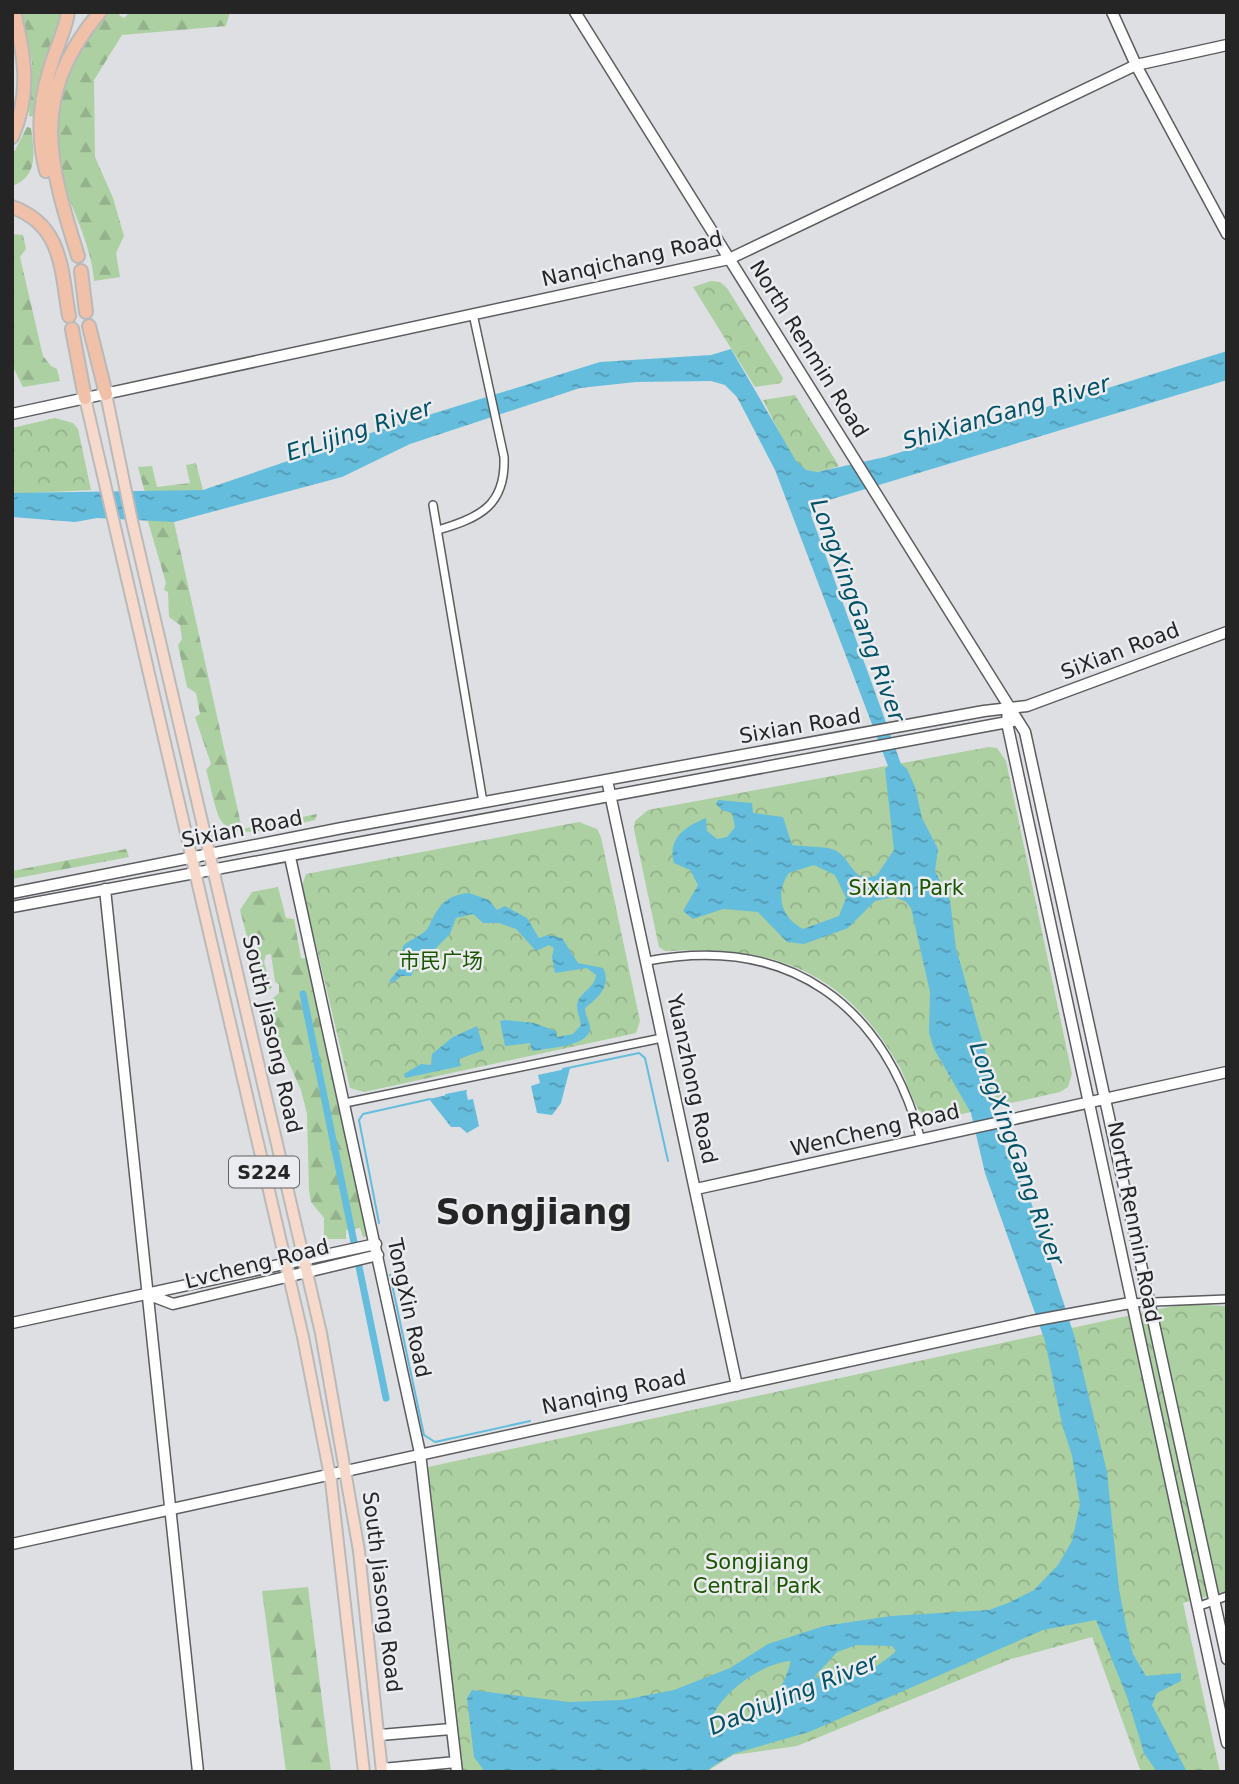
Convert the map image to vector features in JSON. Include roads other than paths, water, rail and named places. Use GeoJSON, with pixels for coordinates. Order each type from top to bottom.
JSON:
{"type":"FeatureCollection","features":[{"type":"Feature","properties":{"kind":"highway"},"geometry":{"type":"LineString","coordinates":[[12,137],[26,88],[24,55],[14,12]]}},
{"type":"Feature","properties":{"kind":"highway"},"geometry":{"type":"LineString","coordinates":[[68,12],[47,77],[40,108],[39,135],[53,196],[78,256],[59,195],[50,135],[61,76],[79,39],[100,12]]}},
{"type":"Feature","properties":{"kind":"highway"},"geometry":{"type":"LineString","coordinates":[[12,34],[18,72],[17,103],[12,118]]}},
{"type":"Feature","properties":{"kind":"highway"},"geometry":{"type":"LineString","coordinates":[[12,207],[38,220],[54,242],[85,398]]}},
{"type":"Feature","properties":{"kind":"highway"},"geometry":{"type":"LineString","coordinates":[[81,271],[87,319],[106,394]]}},
{"type":"Feature","properties":{"kind":"main road","name":"North Renmin Road"},"geometry":{"type":"LineString","coordinates":[[575,12],[1025,732],[1227,1659]]}},
{"type":"Feature","properties":{"kind":"main road"},"geometry":{"type":"LineString","coordinates":[[1112,12],[1136,65],[1227,234]]}},
{"type":"Feature","properties":{"kind":"main road","name":"Nanqichang Road"},"geometry":{"type":"LineString","coordinates":[[12,414],[729,259],[1136,65],[1227,45]]}},
{"type":"Feature","properties":{"kind":"main road","name":"South Jiasong Road"},"geometry":{"type":"LineString","coordinates":[[106,394],[132,521],[306,1265],[347,1469],[382,1770]]}},
{"type":"Feature","properties":{"kind":"main road","name":"South Jiasong Road"},"geometry":{"type":"LineString","coordinates":[[85,398],[103,486],[289,1278],[329,1473],[364,1772]]}},
{"type":"Feature","properties":{"kind":"main road","name":"SiXian Road"},"geometry":{"type":"LineString","coordinates":[[1027,706],[1227,632]]}},
{"type":"Feature","properties":{"kind":"main road"},"geometry":{"type":"LineString","coordinates":[[1018,720],[1027,706]]}},
{"type":"Feature","properties":{"kind":"main road","name":"Sixian Road"},"geometry":{"type":"LineString","coordinates":[[12,893],[483,802],[1027,706]]}},
{"type":"Feature","properties":{"kind":"main road","name":"North Renmin Road"},"geometry":{"type":"LineString","coordinates":[[1008,708],[1007,723],[1227,1743]]}},
{"type":"Feature","properties":{"kind":"main road","name":"Sixian Road"},"geometry":{"type":"LineString","coordinates":[[12,906],[213,868],[290,857],[1018,720]]}},
{"type":"Feature","properties":{"kind":"main road","name":"Yuanzhong Road"},"geometry":{"type":"LineString","coordinates":[[607,780],[737,1386]]}},
{"type":"Feature","properties":{"kind":"main road","name":"TongXin Road"},"geometry":{"type":"LineString","coordinates":[[290,857],[345,1103],[373,1250],[420,1453],[457,1767]]}},
{"type":"Feature","properties":{"kind":"main road"},"geometry":{"type":"LineString","coordinates":[[105,889],[198,1772]]}},
{"type":"Feature","properties":{"kind":"main road","name":"WenCheng Road"},"geometry":{"type":"LineString","coordinates":[[696,1189],[1227,1072]]}},
{"type":"Feature","properties":{"kind":"main road","name":"Lvcheng Road"},"geometry":{"type":"LineString","coordinates":[[12,1323],[285,1262],[306,1265],[373,1250]]}},
{"type":"Feature","properties":{"kind":"main road","name":"Lvcheng Road"},"geometry":{"type":"LineString","coordinates":[[147,1294],[173,1304],[289,1278],[306,1265]]}},
{"type":"Feature","properties":{"kind":"main road","name":"Nanqing Road"},"geometry":{"type":"LineString","coordinates":[[12,1544],[170,1507],[1032,1321],[1130,1303]]}},
{"type":"Feature","properties":{"kind":"main road"},"geometry":{"type":"LineString","coordinates":[[380,1735],[451,1729]]}},
{"type":"Feature","properties":{"kind":"main road"},"geometry":{"type":"LineString","coordinates":[[382,1770],[457,1767]]}},
{"type":"Feature","properties":{"kind":"street"},"geometry":{"type":"LineString","coordinates":[[438,530],[484,512],[496,498],[504,475],[496,421],[472,314]]}},
{"type":"Feature","properties":{"kind":"street"},"geometry":{"type":"LineString","coordinates":[[433,505],[483,802]]}},
{"type":"Feature","properties":{"kind":"street"},"geometry":{"type":"LineString","coordinates":[[647,961],[707,955],[749,958],[792,970],[811,981],[840,1000],[884,1054],[901,1085],[921,1140]]}},
{"type":"Feature","properties":{"kind":"street"},"geometry":{"type":"LineString","coordinates":[[345,1103],[663,1038]]}},
{"type":"Feature","properties":{"kind":"street","name":"Nanqing Road"},"geometry":{"type":"LineString","coordinates":[[1130,1303],[1227,1299]]}},
{"type":"Feature","properties":{"kind":"street"},"geometry":{"type":"LineString","coordinates":[[1198,1607],[1227,1596]]}},
{"type":"Feature","properties":{"kind":"water","name":"DaQiuJing River"},"geometry":{"type":"Polygon","coordinates":[[[731,349],[796,461],[806,470],[817,472],[885,457],[1227,351],[1227,380],[829,500],[815,507],[811,515],[901,764],[907,769],[915,787],[922,818],[938,849],[935,871],[950,900],[956,948],[989,1065],[998,1132],[1031,1202],[1074,1335],[1107,1472],[1119,1589],[1133,1654],[1146,1676],[1181,1673],[1181,1681],[1157,1693],[1152,1705],[1187,1772],[1157,1772],[1144,1753],[1127,1697],[1096,1620],[1043,1630],[809,1732],[733,1754],[704,1772],[485,1772],[474,1757],[467,1698],[472,1690],[569,1702],[623,1700],[674,1690],[730,1668],[768,1644],[824,1626],[891,1616],[989,1610],[1008,1603],[1034,1590],[1058,1565],[1072,1541],[1080,1504],[1072,1456],[1062,1424],[1045,1341],[985,1173],[971,1113],[934,1049],[929,1033],[930,992],[911,908],[905,901],[893,897],[875,901],[848,928],[804,944],[787,942],[758,912],[723,909],[693,919],[683,911],[698,885],[690,870],[674,863],[673,847],[685,829],[706,818],[707,831],[717,839],[727,837],[735,827],[732,813],[722,810],[716,804],[718,800],[752,803],[753,813],[783,817],[792,845],[823,847],[839,852],[862,876],[877,875],[894,850],[885,769],[888,766],[775,470],[737,397],[725,385],[711,381],[636,382],[580,388],[410,444],[342,477],[174,522],[97,518],[75,522],[12,517],[12,493],[203,490],[364,435],[600,362],[711,355],[731,349]],[[814,865],[789,873],[782,888],[785,911],[795,924],[803,929],[839,916],[846,898],[835,875],[814,865]],[[857,1645],[837,1652],[814,1677],[838,1679],[858,1675],[877,1666],[896,1651],[892,1646],[857,1645]],[[791,1661],[779,1663],[753,1675],[729,1694],[719,1705],[708,1729],[739,1724],[763,1711],[779,1690],[791,1661]]]}},
{"type":"Feature","properties":{"kind":"water"},"geometry":{"type":"Polygon","coordinates":[[[469,893],[489,900],[497,910],[505,906],[527,918],[539,938],[548,935],[562,938],[578,963],[603,968],[605,986],[599,996],[585,1008],[590,1027],[587,1036],[556,1048],[532,1051],[530,1043],[505,1046],[500,1021],[505,1020],[534,1023],[556,1031],[557,1037],[573,1034],[581,1025],[578,1001],[593,984],[596,975],[587,968],[555,973],[552,957],[554,948],[549,945],[536,951],[516,929],[499,923],[483,923],[473,914],[456,918],[450,934],[436,948],[429,962],[418,963],[411,976],[401,976],[393,983],[389,981],[400,968],[403,946],[427,929],[443,903],[454,896],[469,893]]]}},
{"type":"Feature","properties":{"kind":"water"},"geometry":{"type":"Polygon","coordinates":[[[477,1026],[484,1050],[459,1059],[461,1066],[405,1078],[404,1074],[421,1064],[431,1065],[432,1054],[453,1037],[477,1026]]]}},
{"type":"Feature","properties":{"kind":"water"},"geometry":{"type":"Polygon","coordinates":[[[570,1068],[561,1103],[552,1115],[537,1113],[531,1086],[540,1083],[538,1075],[570,1068]]]}},
{"type":"Feature","properties":{"kind":"water"},"geometry":{"type":"Polygon","coordinates":[[[466,1091],[468,1100],[473,1099],[479,1126],[467,1133],[460,1127],[451,1127],[429,1099],[466,1091]]]}},
{"type":"Feature","properties":{"kind":"waterway"},"geometry":{"type":"LineString","coordinates":[[303,994],[386,1398]]}},
{"type":"Feature","properties":{"kind":"waterway"},"geometry":{"type":"LineString","coordinates":[[563,1069],[639,1053],[645,1058],[668,1161]]}},
{"type":"Feature","properties":{"kind":"waterway"},"geometry":{"type":"LineString","coordinates":[[446,1095],[466,1091]]}},
{"type":"Feature","properties":{"kind":"waterway"},"geometry":{"type":"LineString","coordinates":[[379,1223],[359,1120],[363,1114],[430,1099]]}},
{"type":"Feature","properties":{"kind":"waterway"},"geometry":{"type":"LineString","coordinates":[[390,1275],[424,1435],[435,1442],[530,1421]]}},
{"type":"Feature","properties":{"kind":"district","name":"Songjiang"},"geometry":{"type":"Point","coordinates":[534,1212]}},
{"type":"Feature","properties":{"kind":"water label","name":"ShiXianGang River"},"geometry":{"type":"Point","coordinates":[1006,412]}},
{"type":"Feature","properties":{"kind":"water label","name":"ErLijing River"},"geometry":{"type":"Point","coordinates":[359,430]}},
{"type":"Feature","properties":{"kind":"water label","name":"LongXingGang River"},"geometry":{"type":"Point","coordinates":[858,610]}},
{"type":"Feature","properties":{"kind":"water label","name":"LongXingGang River"},"geometry":{"type":"Point","coordinates":[1017,1153]}},
{"type":"Feature","properties":{"kind":"park label","name":"Sixian Park"},"geometry":{"type":"Point","coordinates":[906,888]}},
{"type":"Feature","properties":{"kind":"park label","name":"市民广场"},"geometry":{"type":"Point","coordinates":[441,961]}},
{"type":"Feature","properties":{"kind":"park label","name":"Songjiang Central Park"},"geometry":{"type":"Point","coordinates":[757,1574]}}]}
